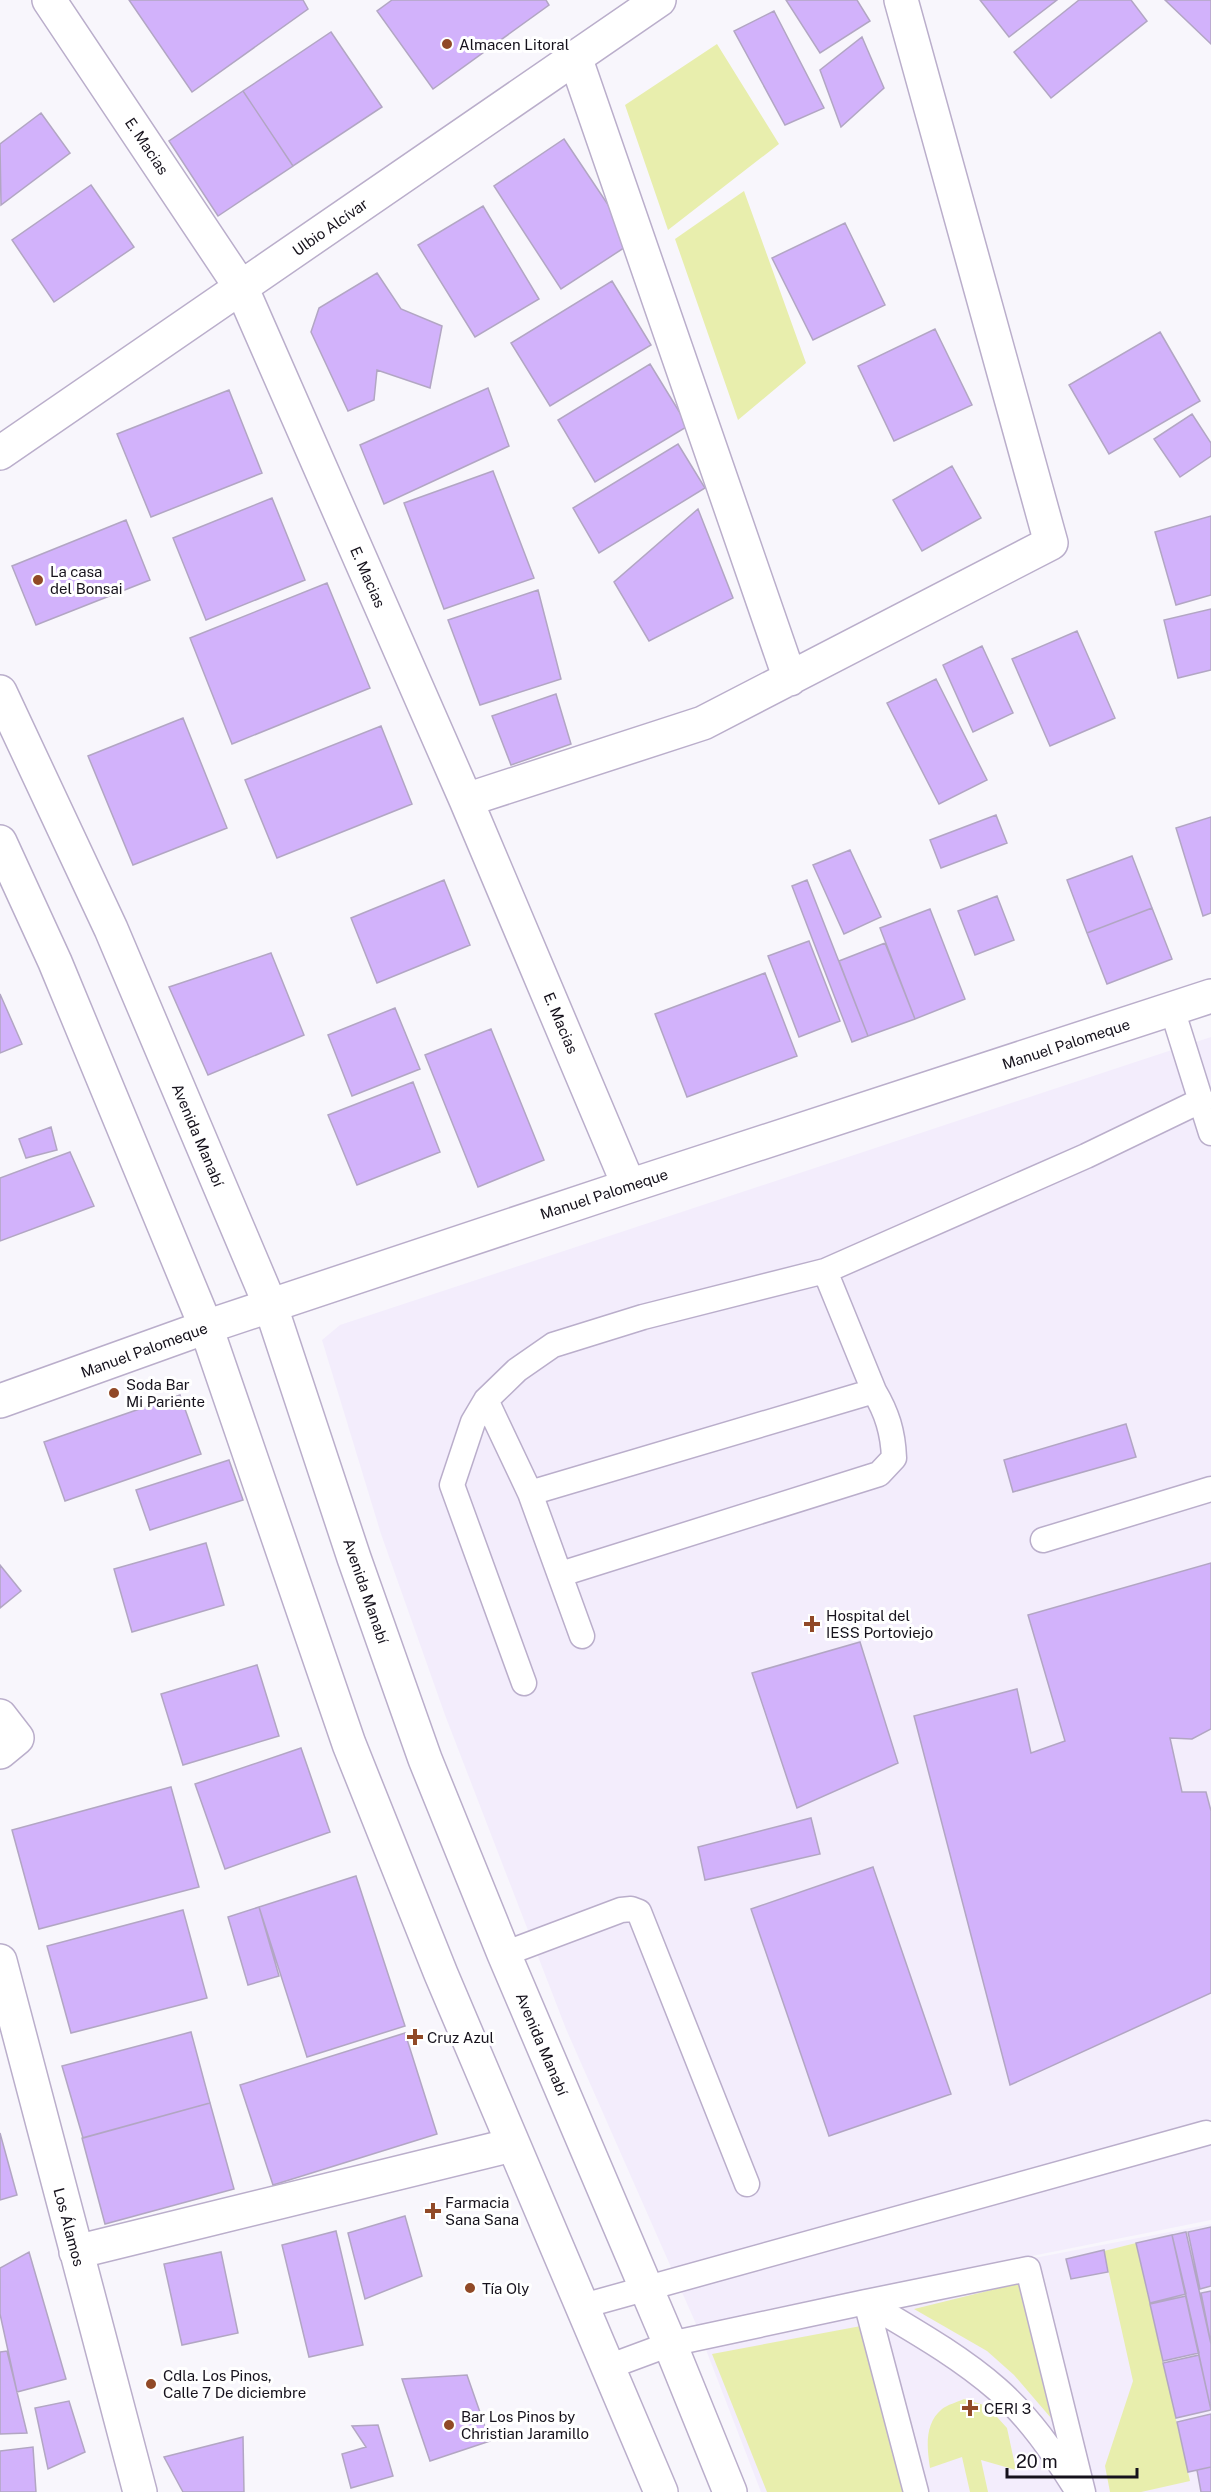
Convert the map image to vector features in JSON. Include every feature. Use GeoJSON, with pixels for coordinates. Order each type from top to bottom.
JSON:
{"type":"FeatureCollection","features":[{"type":"Feature","properties":{"kind":"street","name":"E. Macias"},"geometry":{"type":"LineString","coordinates":[[49,0],[242,289],[466,800],[629,1185]]}},
{"type":"Feature","properties":{"kind":"street","name":"Ulbio Alcívar"},"geometry":{"type":"LineString","coordinates":[[0,453],[242,289],[659,0]]}},
{"type":"Feature","properties":{"kind":"street"},"geometry":{"type":"LineString","coordinates":[[466,800],[703,723],[1051,543],[901,0]]}},
{"type":"Feature","properties":{"kind":"street"},"geometry":{"type":"LineString","coordinates":[[575,57],[790,678]]}},
{"type":"Feature","properties":{"kind":"street","name":"Avenida Manabí"},"geometry":{"type":"LineString","coordinates":[[0,692],[111,929],[271,1307],[354,1558],[425,1759],[504,1954],[670,2344],[730,2492]]}},
{"type":"Feature","properties":{"kind":"street"},"geometry":{"type":"LineString","coordinates":[[0,842],[56,962],[206,1327],[349,1744],[512,2145],[661,2492]]}},
{"type":"Feature","properties":{"kind":"street","name":"Manuel Palomeque"},"geometry":{"type":"LineString","coordinates":[[0,1401],[206,1327],[629,1185],[1211,996]]}},
{"type":"Feature","properties":{"kind":"street"},"geometry":{"type":"LineString","coordinates":[[0,1716],[17,1738],[0,1752]]}},
{"type":"Feature","properties":{"kind":"street","name":"Los Álamos"},"geometry":{"type":"LineString","coordinates":[[0,1961],[140,2492]]}},
{"type":"Feature","properties":{"kind":"street"},"geometry":{"type":"LineString","coordinates":[[76,2252],[512,2145]]}},
{"type":"Feature","properties":{"kind":"lane"},"geometry":{"type":"LineString","coordinates":[[1172,1009],[1211,1133]]}},
{"type":"Feature","properties":{"kind":"lane"},"geometry":{"type":"LineString","coordinates":[[524,1683],[452,1485],[473,1422],[486,1400],[517,1370],[552,1345],[643,1317],[825,1271],[1086,1156],[1202,1100]]}},
{"type":"Feature","properties":{"kind":"lane"},"geometry":{"type":"LineString","coordinates":[[561,1574],[879,1474],[894,1458],[893,1436],[888,1415],[874,1391],[825,1271]]}},
{"type":"Feature","properties":{"kind":"lane"},"geometry":{"type":"LineString","coordinates":[[530,1493],[874,1391]]}},
{"type":"Feature","properties":{"kind":"lane"},"geometry":{"type":"LineString","coordinates":[[486,1400],[530,1493],[582,1636]]}},
{"type":"Feature","properties":{"kind":"lane"},"geometry":{"type":"LineString","coordinates":[[1043,1540],[1211,1488]]}},
{"type":"Feature","properties":{"kind":"lane"},"geometry":{"type":"LineString","coordinates":[[504,1954],[621,1910],[631,1909],[639,1912],[747,2184]]}},
{"type":"Feature","properties":{"kind":"lane"},"geometry":{"type":"LineString","coordinates":[[583,2306],[1206,2133]]}},
{"type":"Feature","properties":{"kind":"lane"},"geometry":{"type":"LineString","coordinates":[[608,2367],[670,2344],[1028,2269],[1083,2492]]}},
{"type":"Feature","properties":{"kind":"lane"},"geometry":{"type":"LineString","coordinates":[[867,2301],[916,2492]]}},
{"type":"Feature","properties":{"kind":"lane"},"geometry":{"type":"LineString","coordinates":[[867,2301],[963,2363],[998,2390],[1036,2432],[1078,2492]]}},
{"type":"Feature","properties":{"kind":"shaded area","name":"Hospital del IESS Portoviejo"},"geometry":{"type":"Polygon","coordinates":[[[1211,1037],[1211,2220],[729,2317],[1211,2224],[1211,2492],[761,2492],[696,2324],[566,2029],[445,1715],[381,1534],[322,1340],[340,1325],[1211,1037]]]}},
{"type":"Feature","properties":{"kind":"green space"},"geometry":{"type":"Polygon","coordinates":[[[717,44],[779,144],[668,230],[625,105],[717,44]]]}},
{"type":"Feature","properties":{"kind":"green space"},"geometry":{"type":"Polygon","coordinates":[[[744,191],[806,363],[738,420],[675,239],[744,191]]]}},
{"type":"Feature","properties":{"kind":"green space"},"geometry":{"type":"Polygon","coordinates":[[[1136,2243],[1190,2481],[1141,2492],[1110,2492],[1105,2466],[1133,2381],[1104,2251],[1136,2243]]]}},
{"type":"Feature","properties":{"kind":"green space"},"geometry":{"type":"Polygon","coordinates":[[[1020,2283],[1051,2418],[1014,2375],[987,2351],[914,2309],[1020,2283]]]}},
{"type":"Feature","properties":{"kind":"green space"},"geometry":{"type":"Polygon","coordinates":[[[861,2326],[904,2492],[767,2492],[712,2354],[861,2326]]]}},
{"type":"Feature","properties":{"kind":"green space"},"geometry":{"type":"Polygon","coordinates":[[[964,2399],[987,2406],[1007,2428],[1016,2470],[981,2460],[988,2492],[970,2492],[962,2457],[930,2468],[928,2437],[932,2422],[942,2409],[964,2399]]]}},
{"type":"Feature","properties":{"kind":"building"},"geometry":{"type":"Polygon","coordinates":[[[129,0],[303,0],[308,9],[192,92],[129,0]]]}},
{"type":"Feature","properties":{"kind":"building"},"geometry":{"type":"Polygon","coordinates":[[[392,0],[546,0],[549,5],[433,89],[377,11],[392,0]]]}},
{"type":"Feature","properties":{"kind":"building"},"geometry":{"type":"Polygon","coordinates":[[[786,0],[857,0],[870,21],[820,53],[786,0]]]}},
{"type":"Feature","properties":{"kind":"building"},"geometry":{"type":"Polygon","coordinates":[[[980,0],[1057,0],[1009,37],[980,0]]]}},
{"type":"Feature","properties":{"kind":"building"},"geometry":{"type":"Polygon","coordinates":[[[1079,0],[1131,0],[1147,21],[1051,98],[1014,52],[1079,0]]]}},
{"type":"Feature","properties":{"kind":"building"},"geometry":{"type":"Polygon","coordinates":[[[1165,0],[1211,0],[1211,44],[1165,0]]]}},
{"type":"Feature","properties":{"kind":"building"},"geometry":{"type":"Polygon","coordinates":[[[774,11],[824,108],[785,125],[734,31],[774,11]]]}},
{"type":"Feature","properties":{"kind":"building"},"geometry":{"type":"Polygon","coordinates":[[[331,32],[382,107],[293,166],[243,91],[331,32]]]}},
{"type":"Feature","properties":{"kind":"building"},"geometry":{"type":"Polygon","coordinates":[[[862,37],[884,88],[841,127],[820,70],[862,37]]]}},
{"type":"Feature","properties":{"kind":"building"},"geometry":{"type":"Polygon","coordinates":[[[243,91],[293,166],[218,216],[169,141],[243,91]]]}},
{"type":"Feature","properties":{"kind":"building"},"geometry":{"type":"Polygon","coordinates":[[[41,113],[70,153],[1,205],[0,144],[41,113]]]}},
{"type":"Feature","properties":{"kind":"building"},"geometry":{"type":"Polygon","coordinates":[[[564,139],[633,242],[561,289],[494,186],[564,139]]]}},
{"type":"Feature","properties":{"kind":"building"},"geometry":{"type":"Polygon","coordinates":[[[91,185],[134,247],[54,302],[12,240],[91,185]]]}},
{"type":"Feature","properties":{"kind":"building"},"geometry":{"type":"Polygon","coordinates":[[[483,206],[539,299],[475,337],[418,245],[483,206]]]}},
{"type":"Feature","properties":{"kind":"building"},"geometry":{"type":"Polygon","coordinates":[[[845,223],[885,305],[813,340],[772,258],[845,223]]]}},
{"type":"Feature","properties":{"kind":"building"},"geometry":{"type":"Polygon","coordinates":[[[377,273],[401,309],[442,326],[430,388],[377,370],[374,400],[348,411],[311,332],[319,308],[377,273]]]}},
{"type":"Feature","properties":{"kind":"building"},"geometry":{"type":"Polygon","coordinates":[[[612,281],[651,345],[550,406],[511,343],[612,281]]]}},
{"type":"Feature","properties":{"kind":"building"},"geometry":{"type":"Polygon","coordinates":[[[935,329],[972,405],[894,441],[858,366],[935,329]]]}},
{"type":"Feature","properties":{"kind":"building"},"geometry":{"type":"Polygon","coordinates":[[[1160,332],[1200,401],[1109,454],[1069,385],[1160,332]]]}},
{"type":"Feature","properties":{"kind":"building"},"geometry":{"type":"Polygon","coordinates":[[[650,364],[688,426],[595,482],[558,420],[650,364]]]}},
{"type":"Feature","properties":{"kind":"building"},"geometry":{"type":"Polygon","coordinates":[[[488,388],[509,446],[384,504],[360,445],[488,388]]]}},
{"type":"Feature","properties":{"kind":"building"},"geometry":{"type":"Polygon","coordinates":[[[229,390],[262,473],[151,517],[117,434],[229,390]]]}},
{"type":"Feature","properties":{"kind":"building"},"geometry":{"type":"Polygon","coordinates":[[[1192,414],[1211,443],[1211,456],[1180,477],[1154,439],[1192,414]]]}},
{"type":"Feature","properties":{"kind":"building"},"geometry":{"type":"Polygon","coordinates":[[[678,444],[705,488],[599,553],[573,508],[678,444]]]}},
{"type":"Feature","properties":{"kind":"building"},"geometry":{"type":"Polygon","coordinates":[[[952,466],[981,518],[922,551],[893,500],[952,466]]]}},
{"type":"Feature","properties":{"kind":"building"},"geometry":{"type":"Polygon","coordinates":[[[493,471],[534,578],[444,609],[404,503],[493,471]]]}},
{"type":"Feature","properties":{"kind":"building"},"geometry":{"type":"Polygon","coordinates":[[[272,498],[305,580],[206,620],[173,538],[272,498]]]}},
{"type":"Feature","properties":{"kind":"building"},"geometry":{"type":"Polygon","coordinates":[[[698,509],[733,598],[649,641],[614,582],[698,509]]]}},
{"type":"Feature","properties":{"kind":"building"},"geometry":{"type":"Polygon","coordinates":[[[1211,516],[1211,595],[1176,605],[1155,532],[1211,516]]]}},
{"type":"Feature","properties":{"kind":"building"},"geometry":{"type":"Polygon","coordinates":[[[126,520],[150,580],[36,625],[12,566],[126,520]]]}},
{"type":"Feature","properties":{"kind":"building"},"geometry":{"type":"Polygon","coordinates":[[[327,583],[370,688],[232,744],[190,638],[327,583]]]}},
{"type":"Feature","properties":{"kind":"building"},"geometry":{"type":"Polygon","coordinates":[[[538,590],[561,679],[480,705],[448,620],[538,590]]]}},
{"type":"Feature","properties":{"kind":"building"},"geometry":{"type":"Polygon","coordinates":[[[1211,609],[1211,670],[1178,678],[1164,620],[1211,609]]]}},
{"type":"Feature","properties":{"kind":"building"},"geometry":{"type":"Polygon","coordinates":[[[1077,631],[1115,718],[1050,746],[1012,659],[1077,631]]]}},
{"type":"Feature","properties":{"kind":"building"},"geometry":{"type":"Polygon","coordinates":[[[982,646],[1013,713],[973,732],[943,665],[982,646]]]}},
{"type":"Feature","properties":{"kind":"building"},"geometry":{"type":"Polygon","coordinates":[[[936,679],[987,780],[939,804],[887,703],[936,679]]]}},
{"type":"Feature","properties":{"kind":"building"},"geometry":{"type":"Polygon","coordinates":[[[556,694],[571,744],[511,765],[492,716],[556,694]]]}},
{"type":"Feature","properties":{"kind":"building"},"geometry":{"type":"Polygon","coordinates":[[[183,718],[227,828],[133,865],[88,756],[183,718]]]}},
{"type":"Feature","properties":{"kind":"building"},"geometry":{"type":"Polygon","coordinates":[[[381,726],[412,804],[277,858],[245,780],[381,726]]]}},
{"type":"Feature","properties":{"kind":"building"},"geometry":{"type":"Polygon","coordinates":[[[996,815],[1007,843],[941,868],[930,840],[996,815]]]}},
{"type":"Feature","properties":{"kind":"building"},"geometry":{"type":"Polygon","coordinates":[[[1211,817],[1211,913],[1203,916],[1176,828],[1211,817]]]}},
{"type":"Feature","properties":{"kind":"building"},"geometry":{"type":"Polygon","coordinates":[[[850,850],[881,917],[844,934],[813,865],[850,850]]]}},
{"type":"Feature","properties":{"kind":"building"},"geometry":{"type":"Polygon","coordinates":[[[1132,856],[1152,908],[1087,933],[1067,880],[1132,856]]]}},
{"type":"Feature","properties":{"kind":"building"},"geometry":{"type":"Polygon","coordinates":[[[444,880],[470,945],[377,983],[351,918],[444,880]]]}},
{"type":"Feature","properties":{"kind":"building"},"geometry":{"type":"Polygon","coordinates":[[[807,880],[868,1036],[852,1042],[792,886],[807,880]]]}},
{"type":"Feature","properties":{"kind":"building"},"geometry":{"type":"Polygon","coordinates":[[[997,896],[1014,940],[975,955],[958,911],[997,896]]]}},
{"type":"Feature","properties":{"kind":"building"},"geometry":{"type":"Polygon","coordinates":[[[1152,908],[1172,959],[1107,984],[1087,933],[1152,908]]]}},
{"type":"Feature","properties":{"kind":"building"},"geometry":{"type":"Polygon","coordinates":[[[930,909],[965,999],[915,1019],[880,928],[930,909]]]}},
{"type":"Feature","properties":{"kind":"building"},"geometry":{"type":"Polygon","coordinates":[[[809,941],[840,1021],[799,1037],[768,956],[809,941]]]}},
{"type":"Feature","properties":{"kind":"building"},"geometry":{"type":"Polygon","coordinates":[[[885,943],[915,1019],[868,1036],[839,961],[885,943]]]}},
{"type":"Feature","properties":{"kind":"building"},"geometry":{"type":"Polygon","coordinates":[[[271,953],[304,1035],[208,1075],[169,987],[271,953]]]}},
{"type":"Feature","properties":{"kind":"building"},"geometry":{"type":"Polygon","coordinates":[[[765,973],[797,1056],[687,1097],[655,1014],[765,973]]]}},
{"type":"Feature","properties":{"kind":"building"},"geometry":{"type":"Polygon","coordinates":[[[0,994],[22,1044],[0,1053],[0,994]]]}},
{"type":"Feature","properties":{"kind":"building"},"geometry":{"type":"Polygon","coordinates":[[[395,1008],[420,1069],[352,1096],[328,1035],[395,1008]]]}},
{"type":"Feature","properties":{"kind":"building"},"geometry":{"type":"Polygon","coordinates":[[[491,1029],[544,1160],[478,1187],[425,1055],[491,1029]]]}},
{"type":"Feature","properties":{"kind":"building"},"geometry":{"type":"Polygon","coordinates":[[[413,1082],[440,1152],[357,1185],[328,1115],[413,1082]]]}},
{"type":"Feature","properties":{"kind":"building"},"geometry":{"type":"Polygon","coordinates":[[[51,1127],[57,1150],[26,1158],[19,1139],[51,1127]]]}},
{"type":"Feature","properties":{"kind":"building"},"geometry":{"type":"Polygon","coordinates":[[[70,1152],[94,1206],[0,1241],[0,1178],[70,1152]]]}},
{"type":"Feature","properties":{"kind":"building"},"geometry":{"type":"Polygon","coordinates":[[[180,1395],[201,1454],[65,1501],[44,1442],[180,1395]]]}},
{"type":"Feature","properties":{"kind":"building"},"geometry":{"type":"Polygon","coordinates":[[[1126,1424],[1136,1457],[1013,1492],[1004,1460],[1126,1424]]]}},
{"type":"Feature","properties":{"kind":"building"},"geometry":{"type":"Polygon","coordinates":[[[229,1460],[243,1500],[150,1530],[136,1490],[229,1460]]]}},
{"type":"Feature","properties":{"kind":"building"},"geometry":{"type":"Polygon","coordinates":[[[206,1543],[224,1605],[132,1632],[114,1569],[206,1543]]]}},
{"type":"Feature","properties":{"kind":"building"},"geometry":{"type":"Polygon","coordinates":[[[1211,1563],[1211,1729],[1192,1739],[1170,1738],[1182,1792],[1206,1792],[1211,1811],[1211,1993],[1010,2085],[914,1716],[1017,1689],[1031,1753],[1065,1741],[1028,1615],[1211,1563]]]}},
{"type":"Feature","properties":{"kind":"building"},"geometry":{"type":"Polygon","coordinates":[[[0,1565],[21,1591],[0,1608],[0,1565]]]}},
{"type":"Feature","properties":{"kind":"building"},"geometry":{"type":"Polygon","coordinates":[[[860,1642],[898,1763],[797,1808],[752,1673],[860,1642]]]}},
{"type":"Feature","properties":{"kind":"building"},"geometry":{"type":"Polygon","coordinates":[[[257,1665],[279,1736],[183,1765],[161,1694],[257,1665]]]}},
{"type":"Feature","properties":{"kind":"building"},"geometry":{"type":"Polygon","coordinates":[[[301,1748],[330,1832],[225,1869],[195,1784],[301,1748]]]}},
{"type":"Feature","properties":{"kind":"building"},"geometry":{"type":"Polygon","coordinates":[[[171,1787],[199,1887],[39,1929],[12,1830],[171,1787]]]}},
{"type":"Feature","properties":{"kind":"building"},"geometry":{"type":"Polygon","coordinates":[[[811,1818],[820,1854],[705,1880],[698,1847],[811,1818]]]}},
{"type":"Feature","properties":{"kind":"building"},"geometry":{"type":"Polygon","coordinates":[[[873,1867],[951,2094],[829,2136],[751,1909],[873,1867]]]}},
{"type":"Feature","properties":{"kind":"building"},"geometry":{"type":"Polygon","coordinates":[[[356,1876],[405,2026],[307,2057],[259,1907],[356,1876]]]}},
{"type":"Feature","properties":{"kind":"building"},"geometry":{"type":"Polygon","coordinates":[[[259,1907],[279,1976],[248,1985],[228,1917],[259,1907]]]}},
{"type":"Feature","properties":{"kind":"building"},"geometry":{"type":"Polygon","coordinates":[[[183,1910],[207,1998],[71,2033],[47,1946],[183,1910]]]}},
{"type":"Feature","properties":{"kind":"building"},"geometry":{"type":"Polygon","coordinates":[[[191,2032],[210,2103],[83,2138],[62,2066],[191,2032]]]}},
{"type":"Feature","properties":{"kind":"building"},"geometry":{"type":"Polygon","coordinates":[[[405,2033],[437,2134],[273,2185],[240,2085],[405,2033]]]}},
{"type":"Feature","properties":{"kind":"building"},"geometry":{"type":"Polygon","coordinates":[[[210,2103],[234,2189],[105,2224],[82,2138],[210,2103]]]}},
{"type":"Feature","properties":{"kind":"building"},"geometry":{"type":"Polygon","coordinates":[[[0,2133],[17,2195],[0,2200],[0,2133]]]}},
{"type":"Feature","properties":{"kind":"building"},"geometry":{"type":"Polygon","coordinates":[[[405,2216],[422,2276],[365,2299],[348,2233],[405,2216]]]}},
{"type":"Feature","properties":{"kind":"building"},"geometry":{"type":"Polygon","coordinates":[[[1211,2227],[1211,2286],[1200,2289],[1188,2232],[1211,2227]]]}},
{"type":"Feature","properties":{"kind":"building"},"geometry":{"type":"Polygon","coordinates":[[[336,2231],[363,2345],[309,2357],[282,2245],[336,2231]]]}},
{"type":"Feature","properties":{"kind":"building"},"geometry":{"type":"Polygon","coordinates":[[[1186,2232],[1211,2344],[1211,2410],[1172,2235],[1186,2232]]]}},
{"type":"Feature","properties":{"kind":"building"},"geometry":{"type":"Polygon","coordinates":[[[1172,2235],[1186,2294],[1150,2303],[1136,2243],[1172,2235]]]}},
{"type":"Feature","properties":{"kind":"building"},"geometry":{"type":"Polygon","coordinates":[[[1104,2250],[1108,2272],[1071,2279],[1066,2259],[1104,2250]]]}},
{"type":"Feature","properties":{"kind":"building"},"geometry":{"type":"Polygon","coordinates":[[[29,2252],[66,2379],[17,2392],[0,2314],[0,2268],[29,2252]]]}},
{"type":"Feature","properties":{"kind":"building"},"geometry":{"type":"Polygon","coordinates":[[[221,2252],[238,2333],[182,2345],[164,2264],[221,2252]]]}},
{"type":"Feature","properties":{"kind":"building"},"geometry":{"type":"Polygon","coordinates":[[[1211,2291],[1211,2344],[1201,2293],[1211,2291]]]}},
{"type":"Feature","properties":{"kind":"building"},"geometry":{"type":"Polygon","coordinates":[[[1186,2296],[1199,2353],[1163,2361],[1150,2304],[1186,2296]]]}},
{"type":"Feature","properties":{"kind":"building"},"geometry":{"type":"Polygon","coordinates":[[[7,2351],[27,2433],[0,2434],[0,2352],[7,2351]]]}},
{"type":"Feature","properties":{"kind":"building"},"geometry":{"type":"Polygon","coordinates":[[[1199,2355],[1211,2410],[1176,2418],[1163,2363],[1199,2355]]]}},
{"type":"Feature","properties":{"kind":"building"},"geometry":{"type":"Polygon","coordinates":[[[467,2375],[490,2441],[430,2461],[402,2379],[467,2375]]]}},
{"type":"Feature","properties":{"kind":"building"},"geometry":{"type":"Polygon","coordinates":[[[69,2401],[85,2452],[48,2469],[35,2408],[69,2401]]]}},
{"type":"Feature","properties":{"kind":"building"},"geometry":{"type":"Polygon","coordinates":[[[1211,2414],[1211,2467],[1188,2472],[1177,2422],[1211,2414]]]}},
{"type":"Feature","properties":{"kind":"building"},"geometry":{"type":"Polygon","coordinates":[[[378,2425],[393,2476],[351,2488],[342,2454],[366,2447],[352,2426],[378,2425]]]}},
{"type":"Feature","properties":{"kind":"building"},"geometry":{"type":"Polygon","coordinates":[[[243,2437],[244,2492],[183,2492],[164,2457],[243,2437]]]}},
{"type":"Feature","properties":{"kind":"building"},"geometry":{"type":"Polygon","coordinates":[[[33,2447],[36,2492],[0,2492],[0,2451],[33,2447]]]}},
{"type":"Feature","properties":{"kind":"building"},"geometry":{"type":"Polygon","coordinates":[[[1211,2467],[1211,2492],[1201,2492],[1197,2470],[1211,2467]]]}},
{"type":"Feature","properties":{"kind":"place","name":"Almacen Litoral"},"geometry":{"type":"Point","coordinates":[447,44]}},
{"type":"Feature","properties":{"kind":"place","name":"La casa del Bonsai"},"geometry":{"type":"Point","coordinates":[38,580]}},
{"type":"Feature","properties":{"kind":"place","name":"Soda Bar Mi Pariente"},"geometry":{"type":"Point","coordinates":[114,1393]}},
{"type":"Feature","properties":{"kind":"place","name":"Hospital del IESS Portoviejo"},"geometry":{"type":"Point","coordinates":[812,1624]}},
{"type":"Feature","properties":{"kind":"place","name":"Cruz Azul"},"geometry":{"type":"Point","coordinates":[415,2037]}},
{"type":"Feature","properties":{"kind":"place","name":"Farmacia Sana Sana"},"geometry":{"type":"Point","coordinates":[433,2211]}},
{"type":"Feature","properties":{"kind":"place","name":"Tía Oly"},"geometry":{"type":"Point","coordinates":[470,2288]}},
{"type":"Feature","properties":{"kind":"place","name":"Cdla. Los Pinos, Calle 7 De diciembre"},"geometry":{"type":"Point","coordinates":[151,2384]}},
{"type":"Feature","properties":{"kind":"place","name":"CERI 3"},"geometry":{"type":"Point","coordinates":[970,2408]}},
{"type":"Feature","properties":{"kind":"place","name":"Bar Los Pinos by Christian Jaramillo"},"geometry":{"type":"Point","coordinates":[449,2425]}}]}
